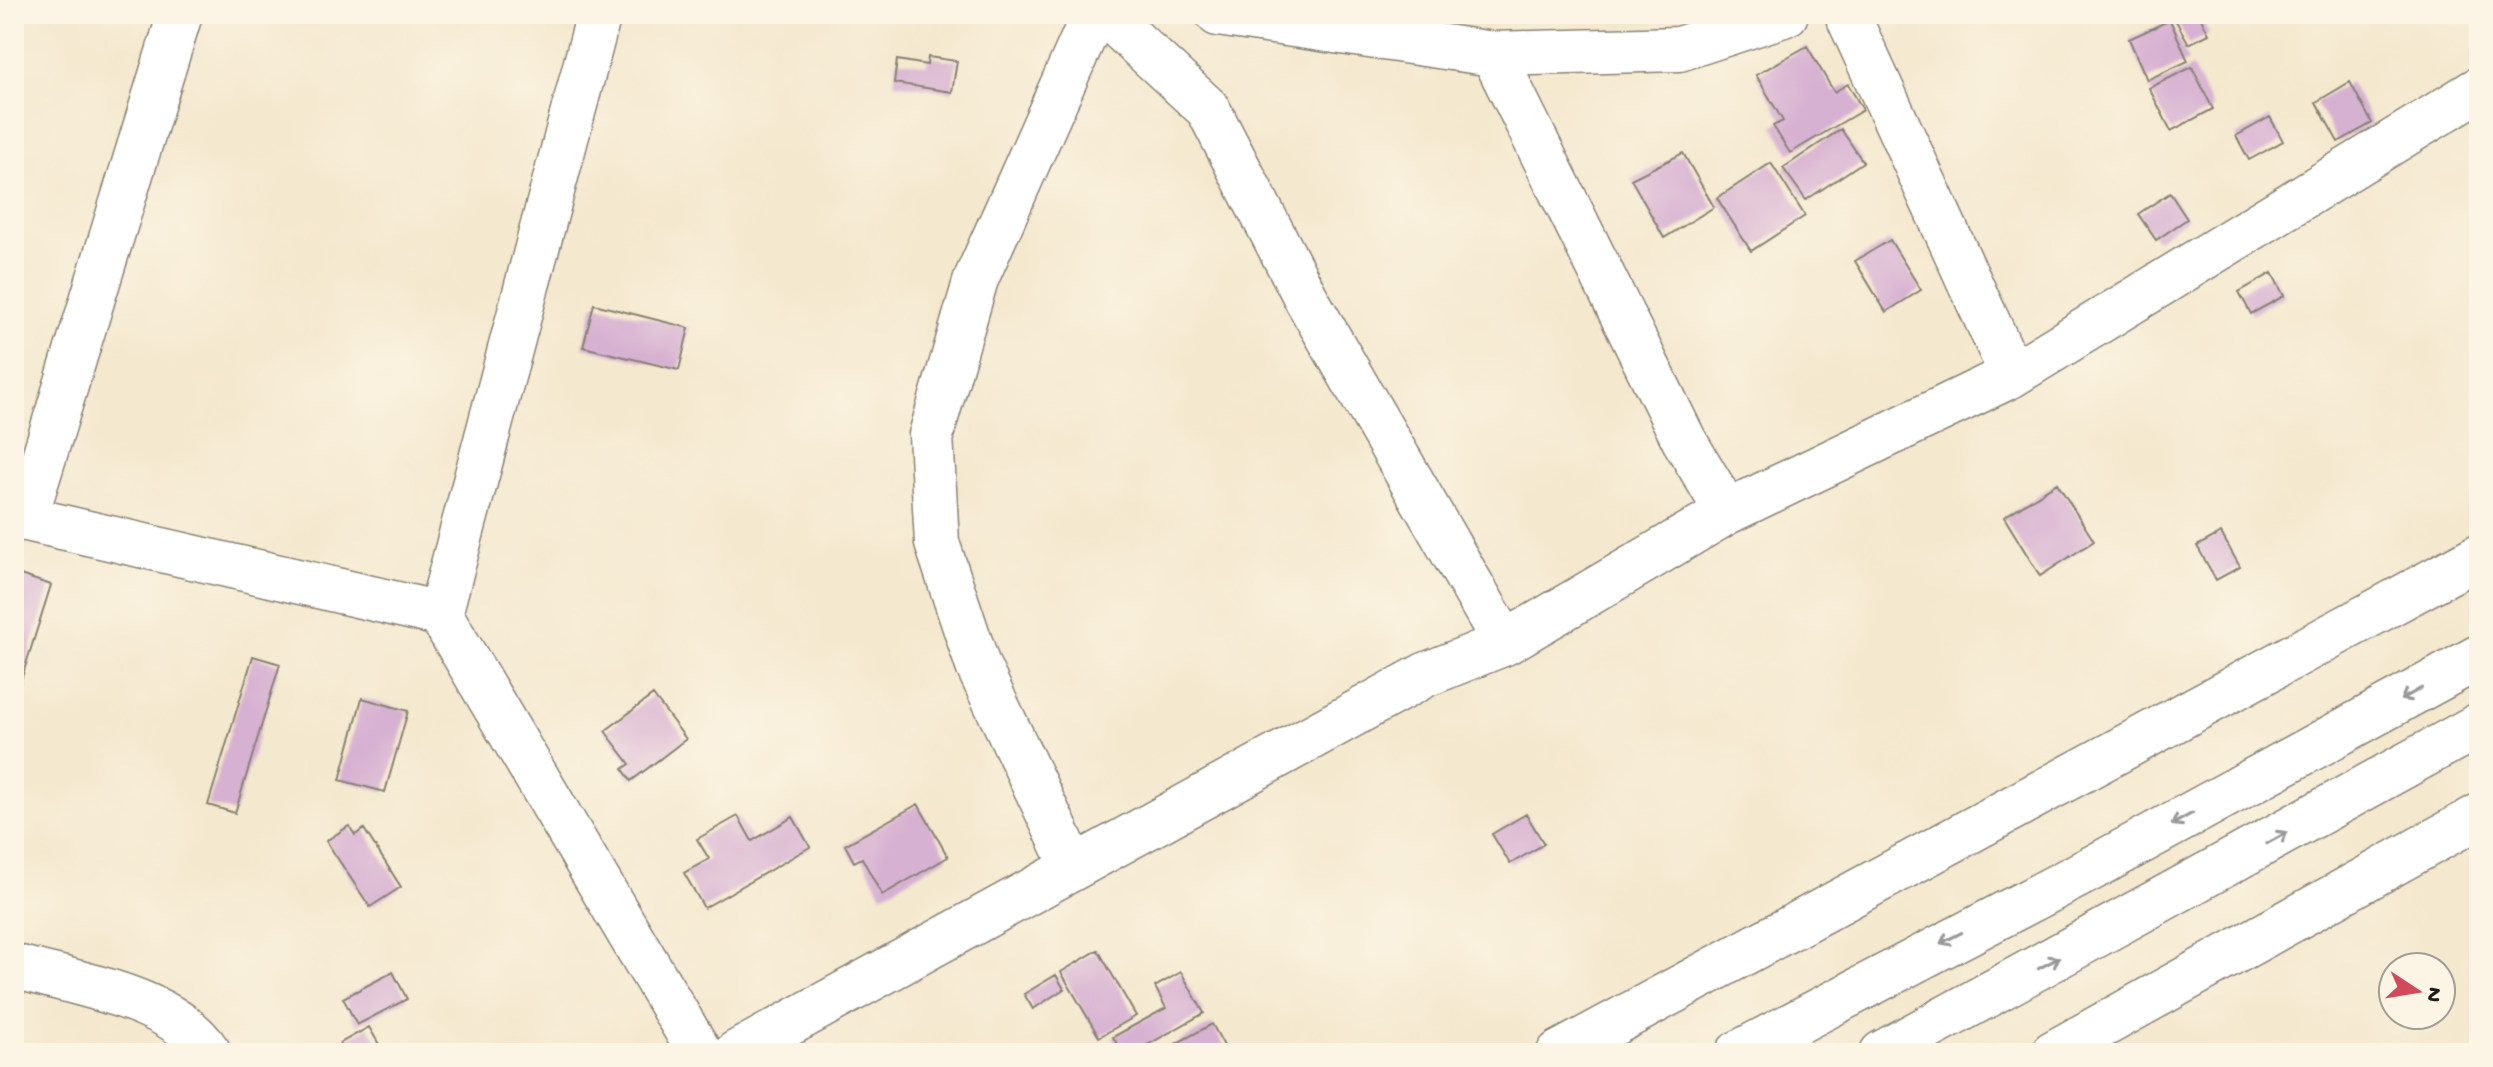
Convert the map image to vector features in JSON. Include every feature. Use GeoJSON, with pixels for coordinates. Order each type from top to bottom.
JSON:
{"type":"FeatureCollection","features":[{"type":"Feature","properties":{"kind":"street"},"geometry":{"type":"LineString","coordinates":[[180,14],[20,517],[440,614]]}},
{"type":"Feature","properties":{"kind":"street"},"geometry":{"type":"LineString","coordinates":[[599,14],[440,614],[700,1053]]}},
{"type":"Feature","properties":{"kind":"street"},"geometry":{"type":"LineString","coordinates":[[1073,866],[978,666],[937,543],[931,435],[976,279],[1094,14]]}},
{"type":"Feature","properties":{"kind":"street"},"geometry":{"type":"LineString","coordinates":[[1105,14],[1208,109],[1307,300],[1505,643]]}},
{"type":"Feature","properties":{"kind":"street"},"geometry":{"type":"LineString","coordinates":[[1218,14],[1493,54],[1679,49],[1786,14]]}},
{"type":"Feature","properties":{"kind":"street"},"geometry":{"type":"LineString","coordinates":[[1847,14],[2012,375]]}},
{"type":"Feature","properties":{"kind":"street"},"geometry":{"type":"LineString","coordinates":[[1493,54],[1684,440],[1727,512]]}},
{"type":"Feature","properties":{"kind":"street"},"geometry":{"type":"LineString","coordinates":[[736,1053],[1425,675],[1505,643],[1727,512],[2012,375],[2479,89]]}},
{"type":"Feature","properties":{"kind":"street"},"geometry":{"type":"LineString","coordinates":[[1559,1053],[2479,556]]}},
{"type":"Feature","properties":{"kind":"street"},"geometry":{"type":"LineString","coordinates":[[1738,1053],[2098,865],[2479,657]]}},
{"type":"Feature","properties":{"kind":"street"},"geometry":{"type":"LineString","coordinates":[[1882,1053],[2479,725]]}},
{"type":"Feature","properties":{"kind":"street"},"geometry":{"type":"LineString","coordinates":[[2053,1053],[2479,816]]}},
{"type":"Feature","properties":{"kind":"street"},"geometry":{"type":"LineString","coordinates":[[14,966],[159,1009],[197,1035],[209,1053]]}},
{"type":"Feature","properties":{"kind":"building"},"geometry":{"type":"Polygon","coordinates":[[[2172,14],[2199,14],[2209,34],[2189,44],[2172,14]]]}},
{"type":"Feature","properties":{"kind":"building"},"geometry":{"type":"Polygon","coordinates":[[[2170,20],[2188,61],[2147,80],[2129,39],[2170,20]]]}},
{"type":"Feature","properties":{"kind":"building"},"geometry":{"type":"Polygon","coordinates":[[[1807,46],[1834,92],[1848,84],[1863,110],[1790,153],[1773,126],[1783,121],[1756,75],[1807,46]]]}},
{"type":"Feature","properties":{"kind":"building"},"geometry":{"type":"Polygon","coordinates":[[[928,57],[957,61],[952,92],[894,83],[897,60],[927,65],[928,57]]]}},
{"type":"Feature","properties":{"kind":"building"},"geometry":{"type":"Polygon","coordinates":[[[2192,67],[2213,109],[2171,131],[2149,88],[2192,67]]]}},
{"type":"Feature","properties":{"kind":"building"},"geometry":{"type":"Polygon","coordinates":[[[2350,82],[2372,123],[2338,142],[2316,102],[2350,82]]]}},
{"type":"Feature","properties":{"kind":"building"},"geometry":{"type":"Polygon","coordinates":[[[2270,117],[2283,141],[2249,160],[2236,136],[2270,117]]]}},
{"type":"Feature","properties":{"kind":"building"},"geometry":{"type":"Polygon","coordinates":[[[1841,129],[1863,162],[1806,200],[1783,168],[1841,129]]]}},
{"type":"Feature","properties":{"kind":"building"},"geometry":{"type":"Polygon","coordinates":[[[1683,153],[1714,207],[1664,238],[1631,179],[1683,153]]]}},
{"type":"Feature","properties":{"kind":"building"},"geometry":{"type":"Polygon","coordinates":[[[1771,163],[1805,216],[1751,251],[1717,198],[1771,163]]]}},
{"type":"Feature","properties":{"kind":"building"},"geometry":{"type":"Polygon","coordinates":[[[2170,193],[2187,219],[2156,240],[2138,214],[2170,193]]]}},
{"type":"Feature","properties":{"kind":"building"},"geometry":{"type":"Polygon","coordinates":[[[1890,240],[1921,290],[1886,312],[1855,261],[1890,240]]]}},
{"type":"Feature","properties":{"kind":"building"},"geometry":{"type":"Polygon","coordinates":[[[2272,273],[2284,296],[2251,314],[2239,292],[2272,273]]]}},
{"type":"Feature","properties":{"kind":"building"},"geometry":{"type":"Polygon","coordinates":[[[594,304],[689,328],[679,370],[583,347],[594,304]]]}},
{"type":"Feature","properties":{"kind":"building"},"geometry":{"type":"Polygon","coordinates":[[[2057,483],[2094,541],[2040,576],[2004,517],[2057,483]]]}},
{"type":"Feature","properties":{"kind":"building"},"geometry":{"type":"Polygon","coordinates":[[[2221,533],[2240,567],[2216,580],[2197,546],[2221,533]]]}},
{"type":"Feature","properties":{"kind":"building"},"geometry":{"type":"Polygon","coordinates":[[[14,573],[51,585],[15,699],[14,699],[14,573]]]}},
{"type":"Feature","properties":{"kind":"building"},"geometry":{"type":"Polygon","coordinates":[[[253,656],[280,664],[235,813],[208,805],[253,656]]]}},
{"type":"Feature","properties":{"kind":"building"},"geometry":{"type":"Polygon","coordinates":[[[653,695],[686,739],[631,781],[623,769],[630,764],[605,731],[653,695]]]}},
{"type":"Feature","properties":{"kind":"building"},"geometry":{"type":"Polygon","coordinates":[[[362,698],[408,711],[385,792],[340,780],[362,698]]]}},
{"type":"Feature","properties":{"kind":"building"},"geometry":{"type":"Polygon","coordinates":[[[918,804],[948,857],[882,895],[862,858],[854,862],[845,845],[918,804]]]}},
{"type":"Feature","properties":{"kind":"building"},"geometry":{"type":"Polygon","coordinates":[[[1526,814],[1544,844],[1510,864],[1492,834],[1526,814]]]}},
{"type":"Feature","properties":{"kind":"building"},"geometry":{"type":"Polygon","coordinates":[[[738,816],[752,841],[793,817],[810,847],[704,908],[684,873],[709,859],[697,839],[738,816]]]}},
{"type":"Feature","properties":{"kind":"building"},"geometry":{"type":"Polygon","coordinates":[[[349,826],[355,835],[364,829],[401,887],[370,907],[326,841],[349,826]]]}},
{"type":"Feature","properties":{"kind":"building"},"geometry":{"type":"Polygon","coordinates":[[[1098,950],[1136,1016],[1099,1037],[1061,972],[1098,950]]]}},
{"type":"Feature","properties":{"kind":"building"},"geometry":{"type":"Polygon","coordinates":[[[393,972],[407,999],[357,1025],[343,998],[393,972]]]}},
{"type":"Feature","properties":{"kind":"building"},"geometry":{"type":"Polygon","coordinates":[[[1181,972],[1204,1013],[1133,1053],[1122,1053],[1113,1037],[1166,1008],[1155,987],[1181,972]]]}},
{"type":"Feature","properties":{"kind":"building"},"geometry":{"type":"Polygon","coordinates":[[[1056,975],[1064,989],[1033,1009],[1024,994],[1056,975]]]}},
{"type":"Feature","properties":{"kind":"building"},"geometry":{"type":"Polygon","coordinates":[[[1212,1024],[1228,1053],[1159,1053],[1212,1024]]]}},
{"type":"Feature","properties":{"kind":"building"},"geometry":{"type":"Polygon","coordinates":[[[369,1027],[384,1053],[346,1053],[340,1043],[369,1027]]]}}]}
